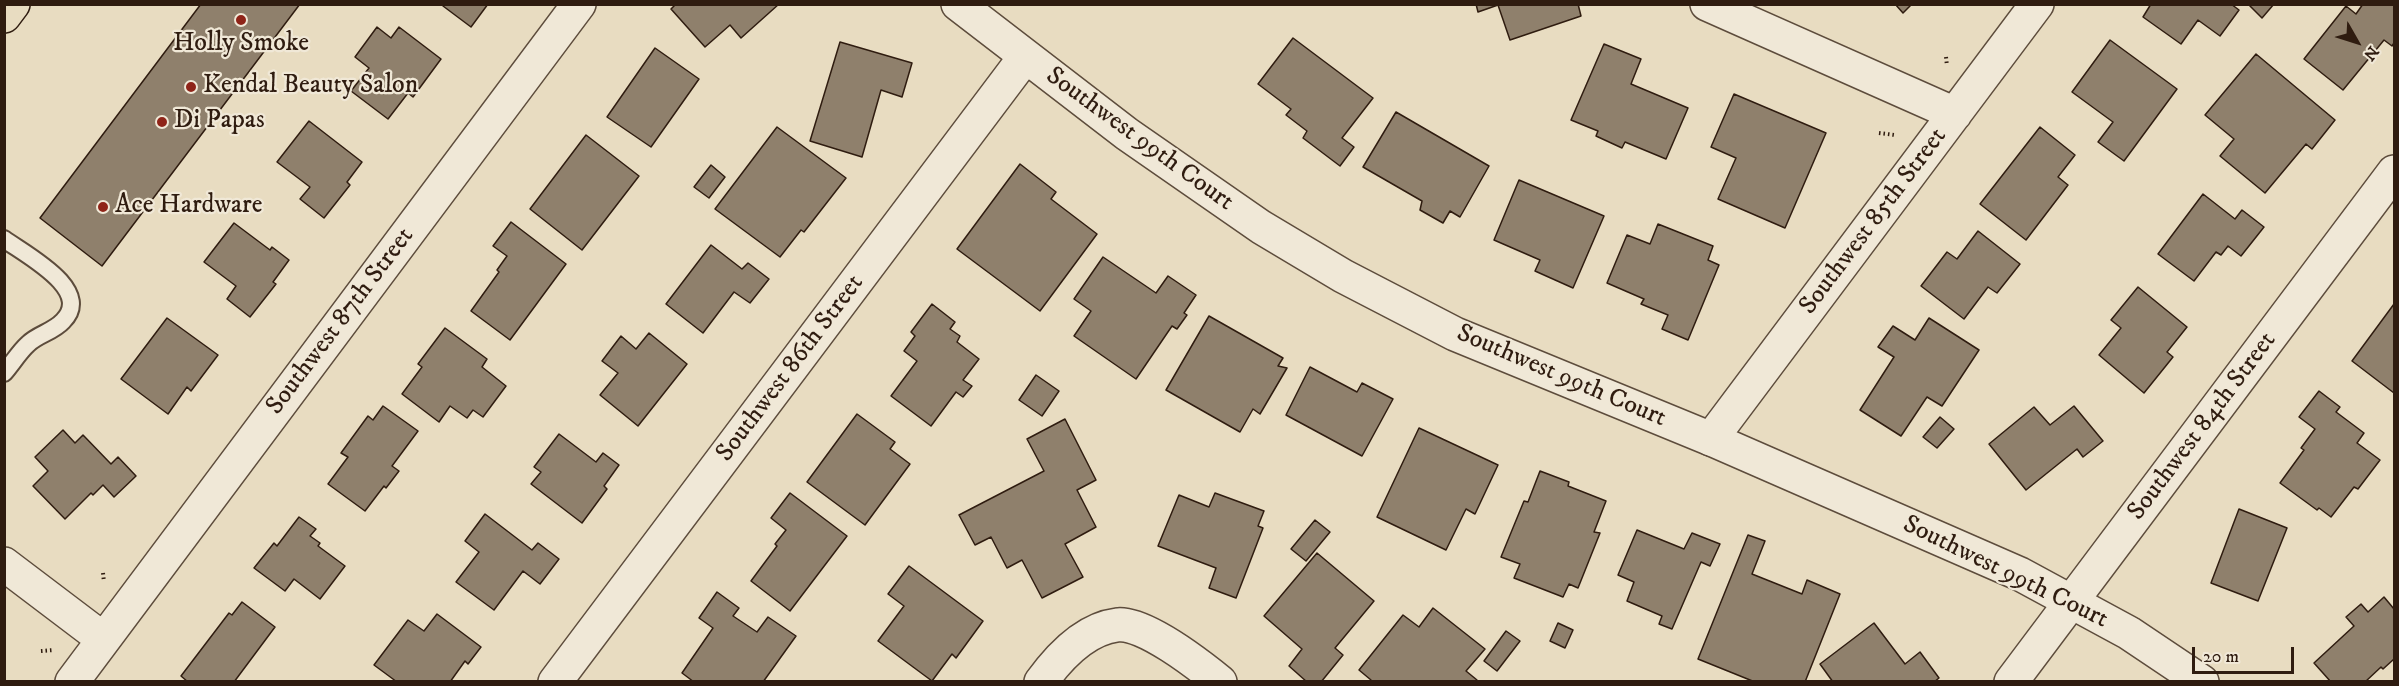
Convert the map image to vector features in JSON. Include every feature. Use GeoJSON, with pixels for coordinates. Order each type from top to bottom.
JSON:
{"type":"FeatureCollection","features":[{"type":"Feature","properties":{"kind":"main road"},"geometry":{"type":"LineString","coordinates":[[4,16],[13,4]]}},
{"type":"Feature","properties":{"kind":"street","name":"Southwest 87th Street"},"geometry":{"type":"LineString","coordinates":[[72,681],[579,4]]}},
{"type":"Feature","properties":{"kind":"street","name":"Southwest 99th Court"},"geometry":{"type":"LineString","coordinates":[[958,4],[1127,134],[1261,227],[1344,276],[1455,334],[1711,439],[2020,574],[2129,633],[2202,681]]}},
{"type":"Feature","properties":{"kind":"street"},"geometry":{"type":"LineString","coordinates":[[1707,4],[1955,114]]}},
{"type":"Feature","properties":{"kind":"street","name":"Southwest 85th Street"},"geometry":{"type":"LineString","coordinates":[[1711,439],[2037,4]]}},
{"type":"Feature","properties":{"kind":"street","name":"Southwest 86th Street"},"geometry":{"type":"LineString","coordinates":[[555,681],[1025,57]]}},
{"type":"Feature","properties":{"kind":"street","name":"Southwest 84th Street"},"geometry":{"type":"LineString","coordinates":[[2011,681],[2394,172]]}},
{"type":"Feature","properties":{"kind":"street"},"geometry":{"type":"LineString","coordinates":[[4,564],[103,639]]}},
{"type":"Feature","properties":{"kind":"street"},"geometry":{"type":"LineString","coordinates":[[1041,681],[1055,663],[1076,645],[1098,630],[1119,624],[1143,630],[1175,648],[1220,681]]}},
{"type":"Feature","properties":{"kind":"lane"},"geometry":{"type":"LineString","coordinates":[[4,239],[63,282],[71,294],[72,307],[65,320],[53,330],[27,344],[4,374]]}},
{"type":"Feature","properties":{"kind":"path"},"geometry":{"type":"LineString","coordinates":[[1879,133],[1896,135]]}},
{"type":"Feature","properties":{"kind":"path"},"geometry":{"type":"LineString","coordinates":[[41,651],[54,650]]}},
{"type":"Feature","properties":{"kind":"building"},"geometry":{"type":"Polygon","coordinates":[[[201,4],[300,4],[102,266],[40,218],[201,4]]]}},
{"type":"Feature","properties":{"kind":"building"},"geometry":{"type":"Polygon","coordinates":[[[444,4],[488,4],[471,27],[443,6],[444,4]]]}},
{"type":"Feature","properties":{"kind":"building"},"geometry":{"type":"Polygon","coordinates":[[[676,4],[779,4],[741,38],[730,25],[705,47],[671,9],[676,4]]]}},
{"type":"Feature","properties":{"kind":"building"},"geometry":{"type":"Polygon","coordinates":[[[1476,4],[1578,4],[1581,16],[1510,40],[1498,5],[1478,12],[1476,4]]]}},
{"type":"Feature","properties":{"kind":"building"},"geometry":{"type":"Polygon","coordinates":[[[1895,4],[1912,4],[1903,13],[1895,4]]]}},
{"type":"Feature","properties":{"kind":"building"},"geometry":{"type":"Polygon","coordinates":[[[2151,4],[2231,4],[2239,10],[2220,36],[2198,20],[2181,44],[2143,17],[2151,4]]]}},
{"type":"Feature","properties":{"kind":"building"},"geometry":{"type":"Polygon","coordinates":[[[2248,4],[2274,4],[2262,18],[2248,4]]]}},
{"type":"Feature","properties":{"kind":"building"},"geometry":{"type":"Polygon","coordinates":[[[2363,4],[2394,4],[2394,43],[2392,46],[2384,40],[2343,90],[2304,59],[2346,6],[2356,14],[2363,4]]]}},
{"type":"Feature","properties":{"kind":"building"},"geometry":{"type":"Polygon","coordinates":[[[377,27],[391,38],[399,27],[441,59],[413,97],[408,93],[388,119],[351,91],[369,68],[355,57],[377,27]]]}},
{"type":"Feature","properties":{"kind":"building"},"geometry":{"type":"Polygon","coordinates":[[[1293,38],[1373,98],[1342,138],[1354,147],[1340,166],[1303,138],[1307,131],[1286,115],[1291,109],[1258,84],[1293,38]]]}},
{"type":"Feature","properties":{"kind":"building"},"geometry":{"type":"Polygon","coordinates":[[[2110,40],[2177,89],[2124,161],[2098,142],[2113,122],[2072,92],[2110,40]]]}},
{"type":"Feature","properties":{"kind":"building"},"geometry":{"type":"Polygon","coordinates":[[[840,42],[912,63],[902,97],[881,90],[862,157],[810,141],[840,42]]]}},
{"type":"Feature","properties":{"kind":"building"},"geometry":{"type":"Polygon","coordinates":[[[1604,44],[1641,59],[1631,84],[1688,108],[1666,159],[1625,142],[1622,148],[1596,136],[1598,131],[1571,120],[1604,44]]]}},
{"type":"Feature","properties":{"kind":"building"},"geometry":{"type":"Polygon","coordinates":[[[655,48],[699,79],[651,147],[607,117],[655,48]]]}},
{"type":"Feature","properties":{"kind":"building"},"geometry":{"type":"Polygon","coordinates":[[[2256,54],[2335,120],[2312,149],[2306,144],[2265,193],[2220,156],[2234,139],[2205,115],[2256,54]]]}},
{"type":"Feature","properties":{"kind":"building"},"geometry":{"type":"Polygon","coordinates":[[[1734,94],[1826,133],[1785,228],[1718,199],[1736,158],[1711,147],[1734,94]]]}},
{"type":"Feature","properties":{"kind":"building"},"geometry":{"type":"Polygon","coordinates":[[[1396,112],[1489,166],[1460,217],[1450,211],[1443,223],[1420,210],[1422,201],[1363,167],[1396,112]]]}},
{"type":"Feature","properties":{"kind":"building"},"geometry":{"type":"Polygon","coordinates":[[[309,121],[362,162],[347,182],[350,185],[324,218],[300,199],[310,187],[277,162],[309,121]]]}},
{"type":"Feature","properties":{"kind":"building"},"geometry":{"type":"Polygon","coordinates":[[[777,127],[846,178],[804,232],[801,230],[780,257],[715,209],[777,127]]]}},
{"type":"Feature","properties":{"kind":"building"},"geometry":{"type":"Polygon","coordinates":[[[2040,127],[2075,155],[2058,177],[2068,185],[2026,240],[1980,204],[2040,127]]]}},
{"type":"Feature","properties":{"kind":"building"},"geometry":{"type":"Polygon","coordinates":[[[586,135],[639,176],[582,250],[530,209],[586,135]]]}},
{"type":"Feature","properties":{"kind":"building"},"geometry":{"type":"Polygon","coordinates":[[[1020,164],[1056,192],[1051,199],[1097,234],[1040,311],[957,249],[1020,164]]]}},
{"type":"Feature","properties":{"kind":"building"},"geometry":{"type":"Polygon","coordinates":[[[711,165],[725,177],[709,198],[694,187],[711,165]]]}},
{"type":"Feature","properties":{"kind":"building"},"geometry":{"type":"Polygon","coordinates":[[[1519,180],[1604,216],[1573,288],[1535,271],[1540,260],[1494,240],[1519,180]]]}},
{"type":"Feature","properties":{"kind":"building"},"geometry":{"type":"Polygon","coordinates":[[[2203,194],[2235,219],[2242,210],[2264,227],[2241,256],[2228,246],[2221,255],[2216,252],[2194,281],[2158,254],[2203,194]]]}},
{"type":"Feature","properties":{"kind":"building"},"geometry":{"type":"Polygon","coordinates":[[[511,222],[566,264],[510,340],[471,311],[499,272],[497,270],[507,256],[493,246],[511,222]]]}},
{"type":"Feature","properties":{"kind":"building"},"geometry":{"type":"Polygon","coordinates":[[[234,223],[270,250],[272,247],[289,260],[273,282],[276,284],[250,317],[227,299],[236,286],[204,262],[234,223]]]}},
{"type":"Feature","properties":{"kind":"building"},"geometry":{"type":"Polygon","coordinates":[[[1658,224],[1713,246],[1708,260],[1719,265],[1688,340],[1662,329],[1668,315],[1641,304],[1644,299],[1607,283],[1627,235],[1650,244],[1658,224]]]}},
{"type":"Feature","properties":{"kind":"building"},"geometry":{"type":"Polygon","coordinates":[[[1978,231],[2020,264],[1997,293],[1988,287],[1964,319],[1921,286],[1947,252],[1957,259],[1978,231]]]}},
{"type":"Feature","properties":{"kind":"building"},"geometry":{"type":"Polygon","coordinates":[[[711,245],[742,269],[748,263],[769,279],[750,303],[734,292],[703,333],[666,304],[711,245]]]}},
{"type":"Feature","properties":{"kind":"building"},"geometry":{"type":"Polygon","coordinates":[[[1103,257],[1156,293],[1168,276],[1196,295],[1184,313],[1187,315],[1177,329],[1172,326],[1136,379],[1074,336],[1091,311],[1074,299],[1103,257]]]}},
{"type":"Feature","properties":{"kind":"building"},"geometry":{"type":"Polygon","coordinates":[[[2138,287],[2187,327],[2167,352],[2173,357],[2144,393],[2099,355],[2121,328],[2111,320],[2138,287]]]}},
{"type":"Feature","properties":{"kind":"building"},"geometry":{"type":"Polygon","coordinates":[[[932,304],[955,322],[950,329],[960,336],[957,342],[979,359],[963,380],[972,386],[963,397],[956,392],[931,426],[891,396],[917,361],[904,351],[915,336],[911,332],[932,304]]]}},
{"type":"Feature","properties":{"kind":"building"},"geometry":{"type":"Polygon","coordinates":[[[2394,304],[2394,393],[2352,361],[2394,304]]]}},
{"type":"Feature","properties":{"kind":"building"},"geometry":{"type":"Polygon","coordinates":[[[1209,316],[1283,358],[1278,366],[1287,368],[1260,414],[1253,409],[1240,432],[1166,390],[1209,316]]]}},
{"type":"Feature","properties":{"kind":"building"},"geometry":{"type":"Polygon","coordinates":[[[167,318],[218,355],[191,391],[187,387],[168,414],[121,379],[167,318]]]}},
{"type":"Feature","properties":{"kind":"building"},"geometry":{"type":"Polygon","coordinates":[[[1929,318],[1979,350],[1942,406],[1927,397],[1901,436],[1860,410],[1894,357],[1878,347],[1893,326],[1915,340],[1929,318]]]}},
{"type":"Feature","properties":{"kind":"building"},"geometry":{"type":"Polygon","coordinates":[[[445,328],[487,359],[482,367],[506,386],[483,417],[473,410],[467,418],[450,406],[439,422],[402,394],[422,367],[418,364],[445,328]]]}},
{"type":"Feature","properties":{"kind":"building"},"geometry":{"type":"Polygon","coordinates":[[[649,333],[687,364],[638,426],[600,395],[618,373],[602,361],[621,336],[636,349],[649,333]]]}},
{"type":"Feature","properties":{"kind":"building"},"geometry":{"type":"Polygon","coordinates":[[[1310,367],[1357,392],[1362,383],[1393,399],[1362,456],[1286,415],[1310,367]]]}},
{"type":"Feature","properties":{"kind":"building"},"geometry":{"type":"Polygon","coordinates":[[[1036,375],[1059,391],[1042,416],[1019,400],[1036,375]]]}},
{"type":"Feature","properties":{"kind":"building"},"geometry":{"type":"Polygon","coordinates":[[[2319,391],[2340,407],[2336,412],[2364,433],[2357,443],[2380,460],[2358,489],[2354,487],[2331,517],[2319,508],[2317,510],[2280,483],[2304,450],[2301,448],[2315,429],[2299,417],[2319,391]]]}},
{"type":"Feature","properties":{"kind":"building"},"geometry":{"type":"Polygon","coordinates":[[[383,406],[418,431],[392,466],[399,471],[365,511],[328,484],[348,457],[341,453],[368,416],[373,420],[383,406]]]}},
{"type":"Feature","properties":{"kind":"building"},"geometry":{"type":"Polygon","coordinates":[[[2074,406],[2103,441],[2083,457],[2077,449],[2026,490],[1989,444],[2034,407],[2050,425],[2074,406]]]}},
{"type":"Feature","properties":{"kind":"building"},"geometry":{"type":"Polygon","coordinates":[[[857,414],[895,442],[890,449],[910,464],[865,525],[807,482],[857,414]]]}},
{"type":"Feature","properties":{"kind":"building"},"geometry":{"type":"Polygon","coordinates":[[[1940,417],[1954,429],[1937,448],[1923,437],[1940,417]]]}},
{"type":"Feature","properties":{"kind":"building"},"geometry":{"type":"Polygon","coordinates":[[[1065,419],[1096,480],[1077,490],[1096,527],[1065,544],[1083,577],[1042,598],[1022,560],[1007,568],[991,537],[975,545],[959,515],[1044,471],[1027,439],[1065,419]]]}},
{"type":"Feature","properties":{"kind":"building"},"geometry":{"type":"Polygon","coordinates":[[[1419,428],[1498,465],[1475,514],[1466,509],[1446,550],[1377,517],[1419,428]]]}},
{"type":"Feature","properties":{"kind":"building"},"geometry":{"type":"Polygon","coordinates":[[[63,430],[75,443],[83,435],[111,464],[118,457],[136,476],[114,497],[103,485],[93,495],[91,493],[65,519],[33,486],[48,471],[35,457],[63,430]]]}},
{"type":"Feature","properties":{"kind":"building"},"geometry":{"type":"Polygon","coordinates":[[[559,434],[596,462],[603,453],[619,465],[604,486],[607,489],[582,523],[531,484],[541,472],[534,467],[559,434]]]}},
{"type":"Feature","properties":{"kind":"building"},"geometry":{"type":"Polygon","coordinates":[[[1540,471],[1569,482],[1568,486],[1606,501],[1594,532],[1600,533],[1578,588],[1569,584],[1563,597],[1514,578],[1520,564],[1501,557],[1524,501],[1528,502],[1540,471]]]}},
{"type":"Feature","properties":{"kind":"building"},"geometry":{"type":"Polygon","coordinates":[[[790,493],[847,536],[790,611],[751,581],[786,530],[771,518],[790,493]]]}},
{"type":"Feature","properties":{"kind":"building"},"geometry":{"type":"Polygon","coordinates":[[[1215,493],[1264,511],[1258,526],[1263,528],[1236,598],[1209,588],[1216,568],[1158,546],[1179,495],[1209,507],[1215,493]]]}},
{"type":"Feature","properties":{"kind":"building"},"geometry":{"type":"Polygon","coordinates":[[[2239,509],[2287,528],[2258,601],[2211,583],[2239,509]]]}},
{"type":"Feature","properties":{"kind":"building"},"geometry":{"type":"Polygon","coordinates":[[[485,514],[532,550],[538,543],[559,559],[540,584],[523,571],[494,610],[456,582],[479,552],[465,541],[485,514]]]}},
{"type":"Feature","properties":{"kind":"building"},"geometry":{"type":"Polygon","coordinates":[[[299,517],[316,529],[310,536],[320,543],[318,546],[345,566],[320,599],[294,579],[285,591],[254,568],[274,543],[277,546],[299,517]]]}},
{"type":"Feature","properties":{"kind":"building"},"geometry":{"type":"Polygon","coordinates":[[[1315,520],[1330,532],[1306,561],[1291,549],[1315,520]]]}},
{"type":"Feature","properties":{"kind":"building"},"geometry":{"type":"Polygon","coordinates":[[[1637,530],[1684,549],[1692,533],[1720,544],[1710,566],[1701,562],[1672,629],[1659,624],[1662,616],[1627,601],[1634,582],[1618,575],[1637,530]]]}},
{"type":"Feature","properties":{"kind":"building"},"geometry":{"type":"Polygon","coordinates":[[[1748,535],[1765,541],[1752,574],[1802,594],[1807,580],[1840,594],[1805,682],[1755,682],[1698,659],[1748,535]]]}},
{"type":"Feature","properties":{"kind":"building"},"geometry":{"type":"Polygon","coordinates":[[[1317,553],[1374,601],[1335,648],[1343,655],[1321,682],[1307,682],[1289,666],[1302,649],[1264,616],[1317,553]]]}},
{"type":"Feature","properties":{"kind":"building"},"geometry":{"type":"Polygon","coordinates":[[[909,566],[983,621],[956,658],[952,654],[932,681],[878,641],[904,606],[888,594],[909,566]]]}},
{"type":"Feature","properties":{"kind":"building"},"geometry":{"type":"Polygon","coordinates":[[[717,592],[739,608],[733,616],[757,632],[768,617],[796,636],[763,682],[694,682],[682,673],[713,628],[699,618],[717,592]]]}},
{"type":"Feature","properties":{"kind":"building"},"geometry":{"type":"Polygon","coordinates":[[[2384,597],[2394,609],[2394,659],[2383,669],[2381,667],[2365,682],[2331,682],[2314,663],[2354,626],[2346,617],[2361,604],[2368,612],[2384,597]]]}},
{"type":"Feature","properties":{"kind":"building"},"geometry":{"type":"Polygon","coordinates":[[[242,602],[275,627],[234,682],[188,682],[181,676],[229,613],[232,615],[242,602]]]}},
{"type":"Feature","properties":{"kind":"building"},"geometry":{"type":"Polygon","coordinates":[[[1433,608],[1485,649],[1466,671],[1477,680],[1476,682],[1370,682],[1371,680],[1359,670],[1403,615],[1419,627],[1433,608]]]}},
{"type":"Feature","properties":{"kind":"building"},"geometry":{"type":"Polygon","coordinates":[[[437,614],[481,647],[468,664],[465,661],[450,682],[397,682],[374,665],[408,620],[424,631],[437,614]]]}},
{"type":"Feature","properties":{"kind":"building"},"geometry":{"type":"Polygon","coordinates":[[[1558,623],[1573,630],[1565,648],[1550,641],[1558,623]]]}},
{"type":"Feature","properties":{"kind":"building"},"geometry":{"type":"Polygon","coordinates":[[[1874,623],[1905,664],[1920,652],[1939,678],[1934,682],[1833,682],[1820,664],[1874,623]]]}},
{"type":"Feature","properties":{"kind":"building"},"geometry":{"type":"Polygon","coordinates":[[[1506,631],[1520,641],[1497,671],[1484,661],[1506,631]]]}},
{"type":"Feature","properties":{"kind":"place","name":"Holly Smoke"},"geometry":{"type":"Point","coordinates":[241,20]}},
{"type":"Feature","properties":{"kind":"place","name":"Kendal Beauty Salon"},"geometry":{"type":"Point","coordinates":[191,87]}},
{"type":"Feature","properties":{"kind":"place","name":"Di Papas"},"geometry":{"type":"Point","coordinates":[162,122]}},
{"type":"Feature","properties":{"kind":"place","name":"Ace Hardware"},"geometry":{"type":"Point","coordinates":[103,207]}}]}
